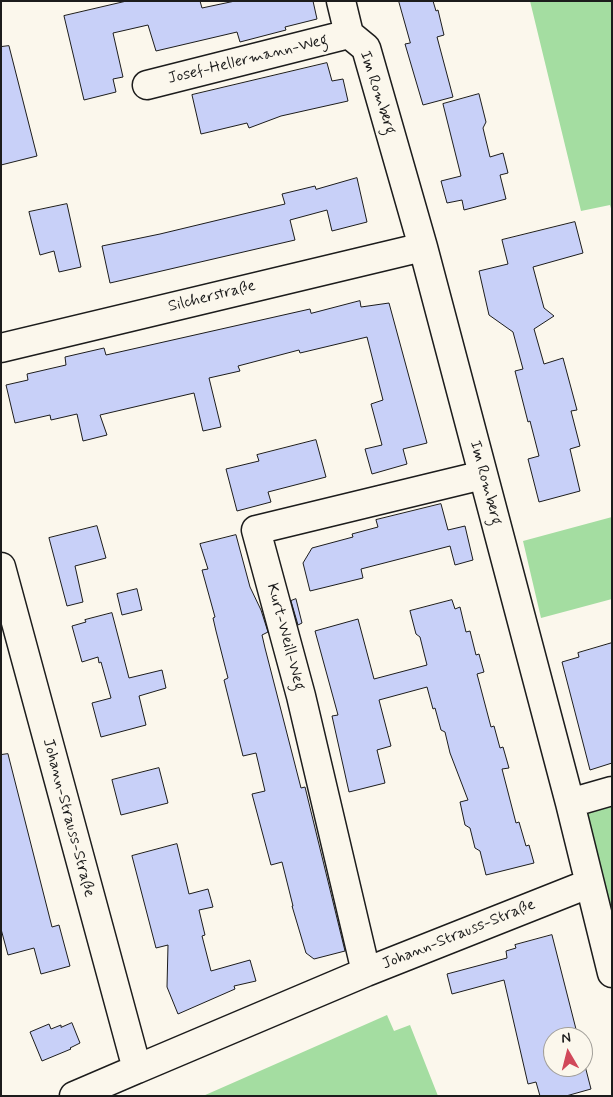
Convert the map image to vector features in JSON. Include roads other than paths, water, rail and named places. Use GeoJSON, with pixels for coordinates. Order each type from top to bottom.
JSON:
{"type":"FeatureCollection","features":[{"type":"Feature","properties":{"kind":"street","name":"Im Romberg"},"geometry":{"type":"LineString","coordinates":[[341,1],[348,34],[366,48],[424,246],[570,804],[588,884],[612,973]]}},
{"type":"Feature","properties":{"kind":"street","name":"Josef-Hellermann-Weg"},"geometry":{"type":"LineString","coordinates":[[147,85],[348,34]]}},
{"type":"Feature","properties":{"kind":"street","name":"Silcherstraße"},"geometry":{"type":"LineString","coordinates":[[1,348],[424,246]]}},
{"type":"Feature","properties":{"kind":"street","name":"Kurt-Weill-Weg"},"geometry":{"type":"LineString","coordinates":[[366,972],[301,696],[256,530],[483,475]]}},
{"type":"Feature","properties":{"kind":"street","name":"Johann-Strauss-Straße"},"geometry":{"type":"LineString","coordinates":[[1,567],[137,1069]]}},
{"type":"Feature","properties":{"kind":"street"},"geometry":{"type":"LineString","coordinates":[[570,804],[612,791]]}},
{"type":"Feature","properties":{"kind":"street","name":"Johann-Strauss-Straße"},"geometry":{"type":"LineString","coordinates":[[74,1096],[366,972],[588,884]]}}]}
